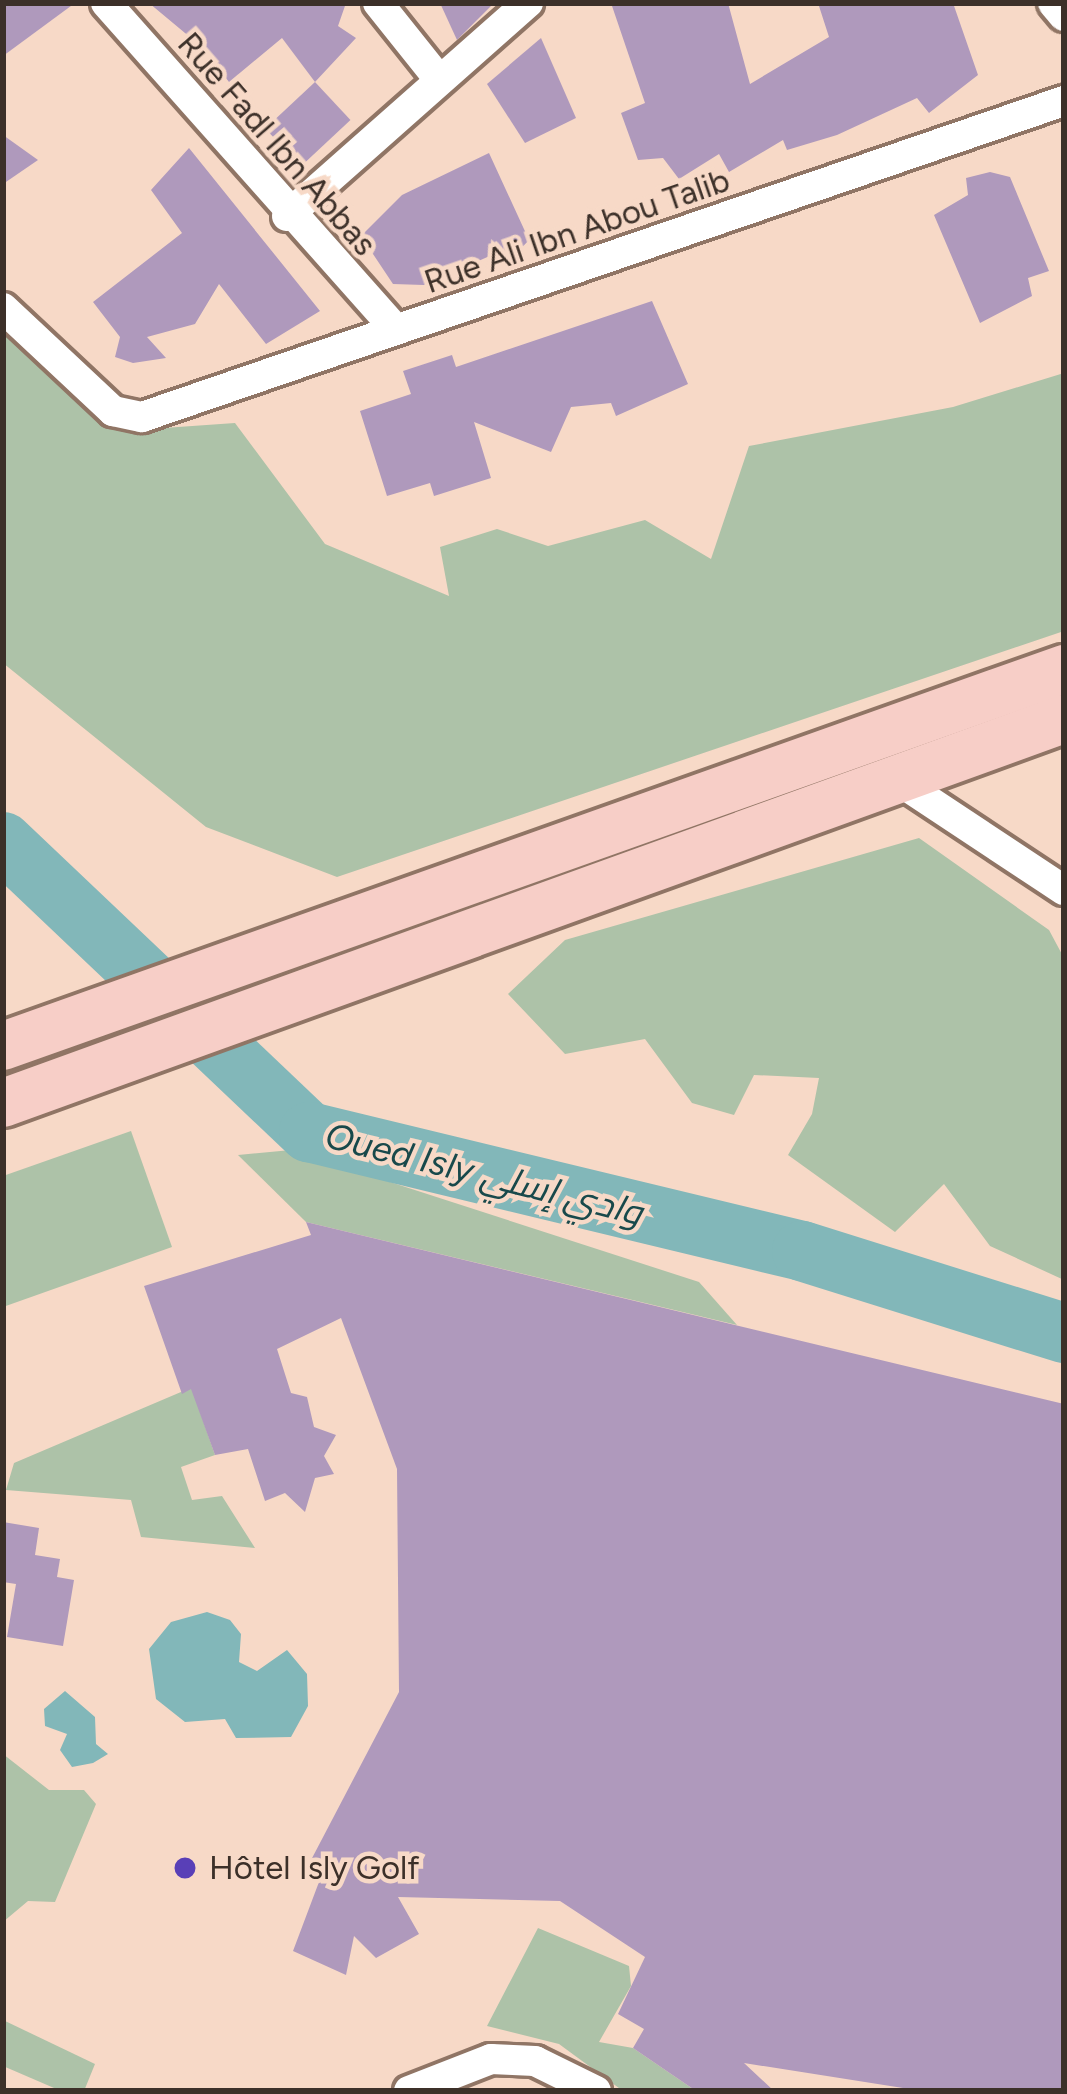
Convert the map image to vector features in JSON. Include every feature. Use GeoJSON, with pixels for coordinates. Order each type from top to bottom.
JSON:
{"type":"FeatureCollection","features":[{"type":"Feature","properties":{"kind":"main road"},"geometry":{"type":"LineString","coordinates":[[21,1039],[1064,669]]}},
{"type":"Feature","properties":{"kind":"main road"},"geometry":{"type":"LineString","coordinates":[[3,1102],[1064,719]]}},
{"type":"Feature","properties":{"kind":"street","name":"Rue Fadl Ibn Abbas"},"geometry":{"type":"LineString","coordinates":[[106,3],[287,216],[396,330]]}},
{"type":"Feature","properties":{"kind":"street"},"geometry":{"type":"LineString","coordinates":[[378,3],[437,77]]}},
{"type":"Feature","properties":{"kind":"street"},"geometry":{"type":"LineString","coordinates":[[287,216],[437,77],[528,3]]}},
{"type":"Feature","properties":{"kind":"street"},"geometry":{"type":"LineString","coordinates":[[1053,3],[1064,16]]}},
{"type":"Feature","properties":{"kind":"street","name":"Rue Ali Ibn Abou Talib"},"geometry":{"type":"LineString","coordinates":[[3,308],[113,411],[156,414],[1064,101]]}},
{"type":"Feature","properties":{"kind":"street"},"geometry":{"type":"LineString","coordinates":[[896,779],[1064,890]]}},
{"type":"Feature","properties":{"kind":"street"},"geometry":{"type":"LineString","coordinates":[[409,2091],[491,2059],[535,2061],[596,2091]]}},
{"type":"Feature","properties":{"kind":"green space"},"geometry":{"type":"Polygon","coordinates":[[[3,326],[121,431],[235,423],[325,544],[449,596],[440,547],[497,529],[548,546],[645,520],[711,559],[749,446],[953,407],[1064,373],[1064,631],[337,877],[206,827],[3,663],[3,326]]]}},
{"type":"Feature","properties":{"kind":"green space"},"geometry":{"type":"Polygon","coordinates":[[[919,838],[1049,930],[1064,958],[1064,1280],[990,1246],[944,1184],[895,1232],[788,1155],[812,1114],[819,1078],[754,1075],[734,1115],[692,1103],[645,1039],[565,1054],[508,994],[565,940],[919,838]]]}},
{"type":"Feature","properties":{"kind":"green space"},"geometry":{"type":"Polygon","coordinates":[[[131,1131],[172,1247],[3,1307],[3,1176],[131,1131]]]}},
{"type":"Feature","properties":{"kind":"green space"},"geometry":{"type":"Polygon","coordinates":[[[291,1150],[699,1282],[737,1325],[306,1222],[238,1155],[291,1150]]]}},
{"type":"Feature","properties":{"kind":"green space"},"geometry":{"type":"Polygon","coordinates":[[[228,1372],[199,1409],[215,1455],[181,1467],[192,1500],[222,1496],[255,1548],[141,1537],[131,1500],[6,1490],[14,1463],[228,1372]]]}},
{"type":"Feature","properties":{"kind":"green space"},"geometry":{"type":"Polygon","coordinates":[[[3,1754],[49,1790],[84,1790],[96,1804],[55,1902],[28,1901],[3,1922],[3,1754]]]}},
{"type":"Feature","properties":{"kind":"green space"},"geometry":{"type":"Polygon","coordinates":[[[538,1928],[629,1966],[631,1986],[599,2042],[633,2048],[696,2091],[623,2091],[559,2044],[487,2026],[538,1928]]]}},
{"type":"Feature","properties":{"kind":"green space"},"geometry":{"type":"Polygon","coordinates":[[[3,2020],[95,2064],[84,2091],[61,2091],[3,2066],[3,2020]]]}},
{"type":"Feature","properties":{"kind":"water"},"geometry":{"type":"Polygon","coordinates":[[[207,1612],[230,1620],[241,1634],[239,1662],[257,1671],[287,1650],[307,1674],[308,1706],[291,1737],[236,1738],[225,1719],[185,1722],[156,1699],[149,1649],[171,1622],[207,1612]]]}},
{"type":"Feature","properties":{"kind":"water"},"geometry":{"type":"Polygon","coordinates":[[[65,1691],[95,1717],[96,1744],[108,1754],[93,1763],[72,1767],[60,1750],[67,1734],[45,1726],[44,1709],[65,1691]]]}},
{"type":"Feature","properties":{"kind":"building"},"geometry":{"type":"Polygon","coordinates":[[[3,3],[75,3],[3,56],[3,3]]]}},
{"type":"Feature","properties":{"kind":"building"},"geometry":{"type":"Polygon","coordinates":[[[149,3],[346,3],[338,26],[356,38],[315,82],[282,38],[229,82],[203,48],[149,3]]]}},
{"type":"Feature","properties":{"kind":"building"},"geometry":{"type":"Polygon","coordinates":[[[440,3],[494,3],[457,40],[440,3]]]}},
{"type":"Feature","properties":{"kind":"building"},"geometry":{"type":"Polygon","coordinates":[[[611,3],[728,3],[750,84],[829,37],[818,3],[953,3],[978,75],[929,113],[917,98],[837,135],[787,150],[783,140],[729,172],[719,154],[679,179],[663,158],[638,160],[621,113],[645,103],[611,3]]]}},
{"type":"Feature","properties":{"kind":"building"},"geometry":{"type":"Polygon","coordinates":[[[541,38],[576,118],[525,143],[487,84],[541,38]]]}},
{"type":"Feature","properties":{"kind":"building"},"geometry":{"type":"Polygon","coordinates":[[[315,82],[350,120],[301,166],[265,128],[315,82]]]}},
{"type":"Feature","properties":{"kind":"building"},"geometry":{"type":"Polygon","coordinates":[[[3,135],[38,160],[3,184],[3,135]]]}},
{"type":"Feature","properties":{"kind":"building"},"geometry":{"type":"Polygon","coordinates":[[[189,148],[320,311],[266,344],[219,284],[195,324],[147,337],[166,358],[133,363],[115,357],[120,337],[93,302],[182,233],[151,190],[189,148]]]}},
{"type":"Feature","properties":{"kind":"building"},"geometry":{"type":"Polygon","coordinates":[[[489,153],[529,240],[512,258],[501,251],[424,285],[393,284],[361,236],[402,195],[489,153]]]}},
{"type":"Feature","properties":{"kind":"building"},"geometry":{"type":"Polygon","coordinates":[[[990,172],[1010,177],[1049,271],[1028,278],[1032,296],[980,323],[934,215],[968,195],[966,178],[990,172]]]}},
{"type":"Feature","properties":{"kind":"building"},"geometry":{"type":"Polygon","coordinates":[[[652,301],[688,384],[616,416],[611,403],[571,407],[551,452],[474,422],[491,478],[434,496],[430,483],[387,496],[360,411],[411,394],[403,371],[452,355],[456,367],[652,301]]]}},
{"type":"Feature","properties":{"kind":"building"},"geometry":{"type":"Polygon","coordinates":[[[306,1222],[1064,1404],[1064,2091],[922,2091],[744,2063],[774,2091],[696,2091],[633,2048],[644,2029],[618,2014],[645,1957],[560,1901],[398,1897],[419,1934],[376,1958],[354,1936],[346,1975],[293,1951],[325,1866],[310,1862],[399,1692],[397,1469],[341,1318],[277,1349],[291,1393],[307,1397],[314,1427],[336,1435],[324,1456],[334,1474],[315,1478],[305,1512],[285,1493],[265,1501],[248,1449],[215,1455],[191,1389],[182,1394],[144,1286],[311,1235],[306,1222]]]}},
{"type":"Feature","properties":{"kind":"building"},"geometry":{"type":"Polygon","coordinates":[[[3,1522],[39,1528],[35,1555],[60,1559],[57,1577],[74,1580],[63,1646],[7,1637],[16,1584],[3,1582],[3,1522]]]}},
{"type":"Feature","properties":{"kind":"waterway","name":"Oued Isly وادي إسلي"},"geometry":{"type":"LineString","coordinates":[[3,842],[309,1132],[802,1251],[1064,1333]]}},
{"type":"Feature","properties":{"kind":"place","name":"Hôtel Isly Golf"},"geometry":{"type":"Point","coordinates":[185,1868]}}]}
